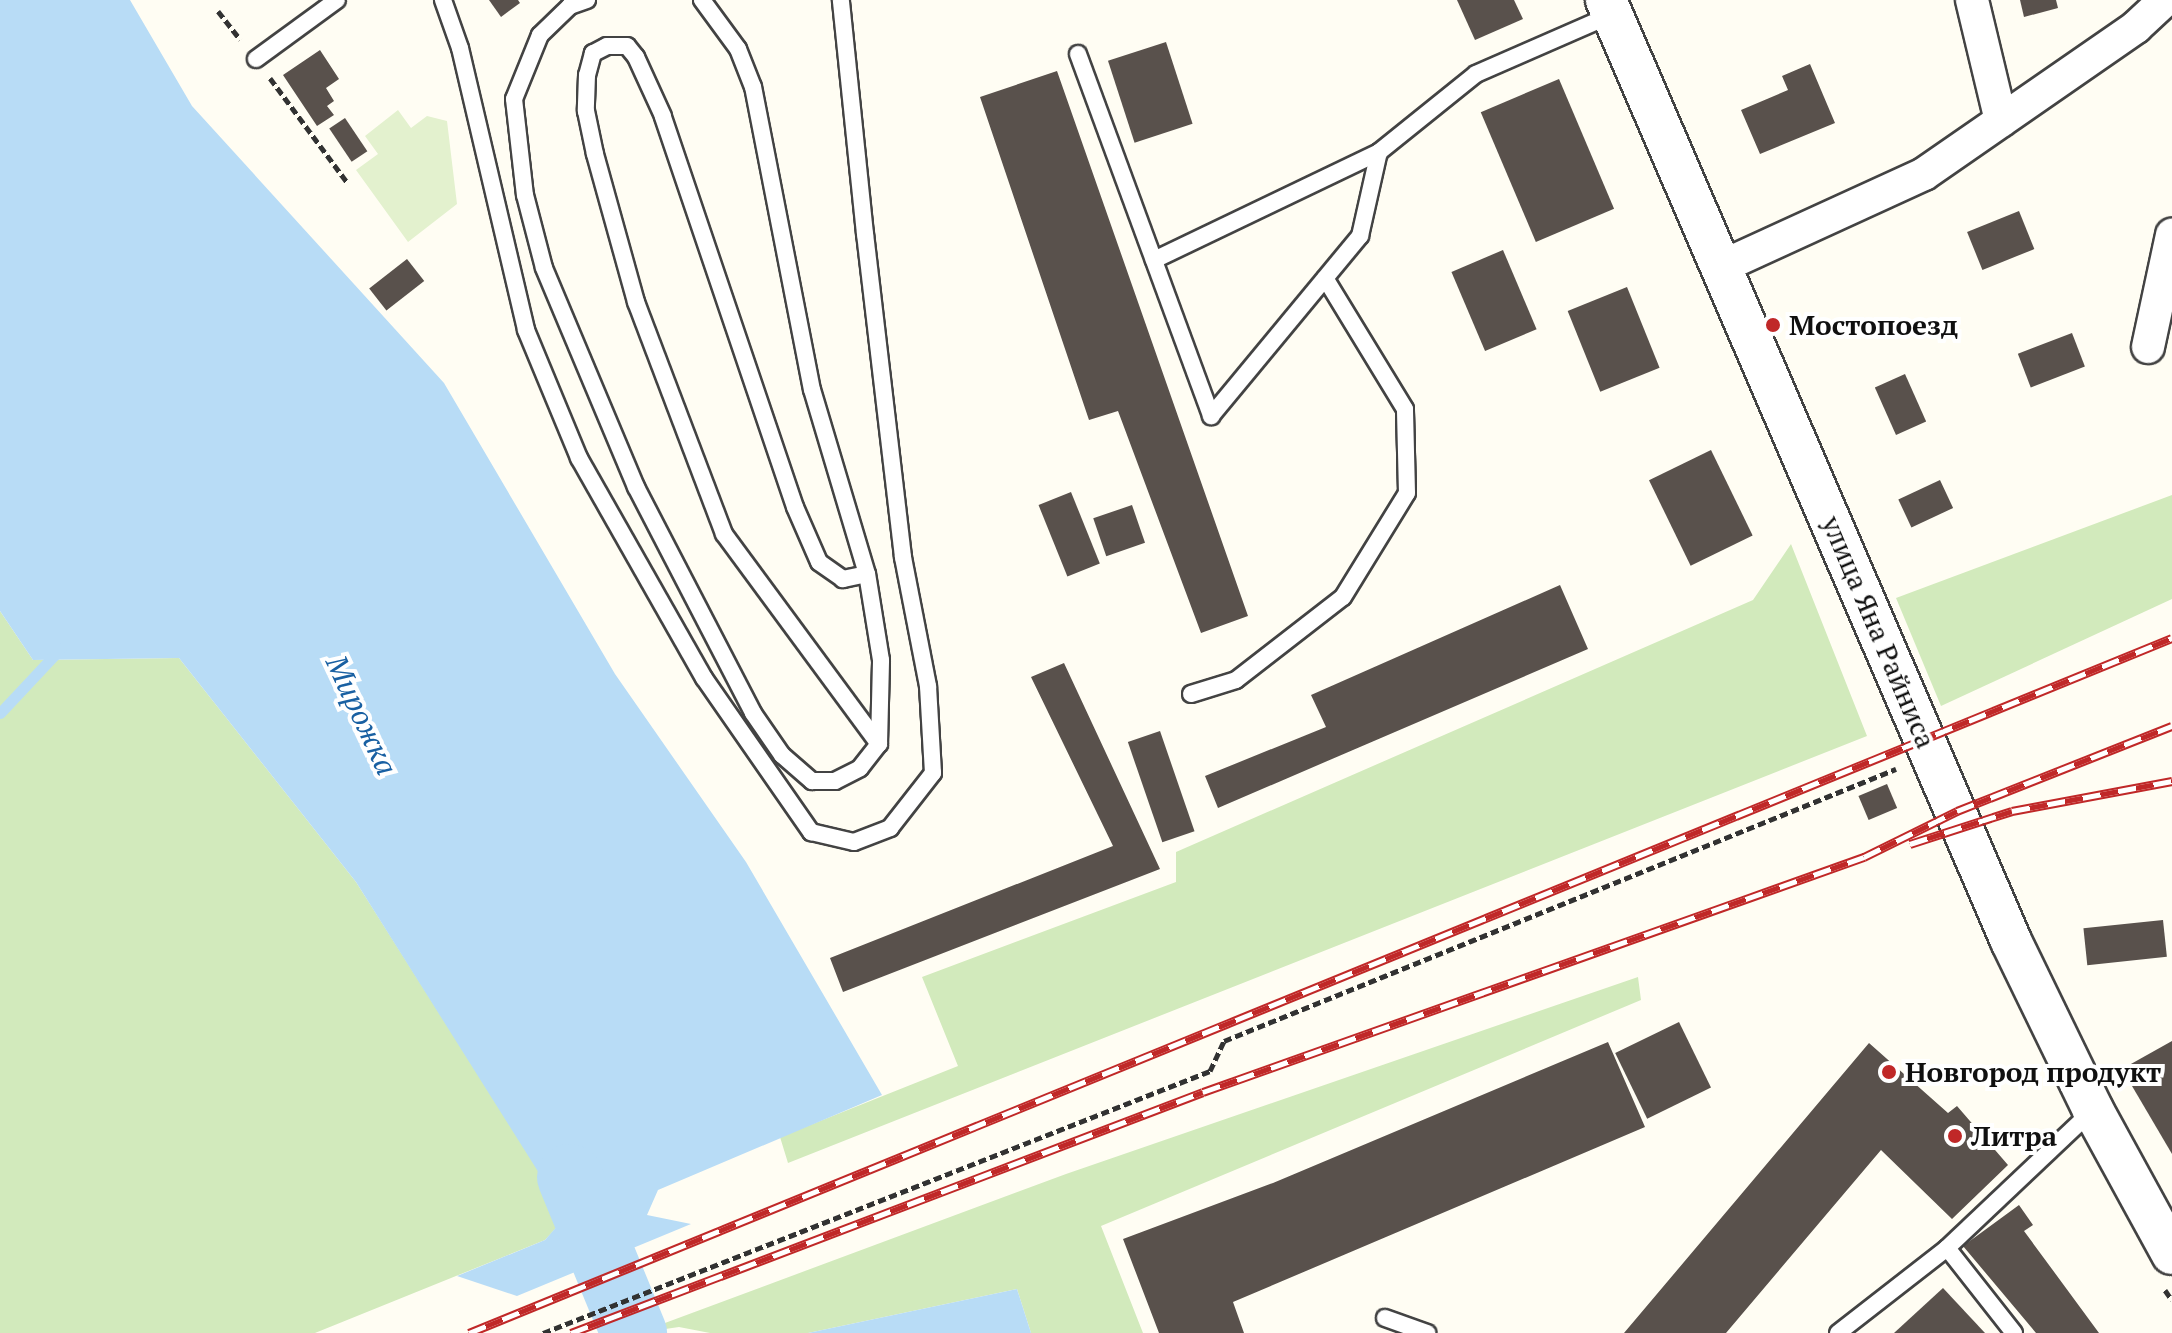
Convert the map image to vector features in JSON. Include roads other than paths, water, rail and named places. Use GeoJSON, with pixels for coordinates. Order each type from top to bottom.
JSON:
{"type":"FeatureCollection","features":[{"type":"Feature","properties":{"kind":"street"},"geometry":{"type":"LineString","coordinates":[[1972,0],[2001,121]]}},
{"type":"Feature","properties":{"kind":"street"},"geometry":{"type":"LineString","coordinates":[[1721,267],[1924,174],[2136,27],[2165,0]]}},
{"type":"Feature","properties":{"kind":"street","name":"улица Яна Райниса"},"geometry":{"type":"LineString","coordinates":[[1610,7],[2011,941],[2093,1110],[2172,1254]]}},
{"type":"Feature","properties":{"kind":"street"},"geometry":{"type":"LineString","coordinates":[[2148,347],[2172,235]]}},
{"type":"Feature","properties":{"kind":"lane"},"geometry":{"type":"LineString","coordinates":[[256,59],[337,0]]}},
{"type":"Feature","properties":{"kind":"lane"},"geometry":{"type":"LineString","coordinates":[[443,0],[460,48],[526,330],[579,458],[704,678],[811,832],[854,842],[890,828],[915,803],[933,773],[928,686],[903,557],[841,0]]}},
{"type":"Feature","properties":{"kind":"lane"},"geometry":{"type":"LineString","coordinates":[[587,0],[570,6],[540,35],[514,99],[525,195],[544,268],[636,487],[753,713],[782,755],[812,781],[835,781],[860,768],[879,744],[881,660],[867,574],[812,390],[753,87],[738,49],[702,0]]}},
{"type":"Feature","properties":{"kind":"lane"},"geometry":{"type":"LineString","coordinates":[[1154,260],[1379,152],[1476,74],[1610,7]]}},
{"type":"Feature","properties":{"kind":"lane"},"geometry":{"type":"LineString","coordinates":[[867,574],[843,579],[819,562],[795,507],[663,116],[636,57],[627,46],[607,46],[593,53],[587,75],[586,111],[595,154],[636,302],[724,534],[879,744]]}},
{"type":"Feature","properties":{"kind":"lane"},"geometry":{"type":"LineString","coordinates":[[1078,54],[1211,416],[1360,236],[1379,152]]}},
{"type":"Feature","properties":{"kind":"lane"},"geometry":{"type":"LineString","coordinates":[[1191,694],[1236,680],[1343,597],[1407,493],[1405,409],[1325,278]]}},
{"type":"Feature","properties":{"kind":"lane"},"geometry":{"type":"LineString","coordinates":[[1838,1333],[1947,1248],[2093,1110]]}},
{"type":"Feature","properties":{"kind":"lane"},"geometry":{"type":"LineString","coordinates":[[1947,1248],[2014,1333]]}},
{"type":"Feature","properties":{"kind":"lane"},"geometry":{"type":"LineString","coordinates":[[1385,1318],[1427,1333]]}},
{"type":"Feature","properties":{"kind":"water"},"geometry":{"type":"Polygon","coordinates":[[[0,0],[130,0],[192,106],[444,383],[615,674],[746,862],[882,1095],[658,1190],[647,1215],[691,1224],[517,1296],[457,1276],[545,1240],[566,1216],[356,882],[179,658],[33,660],[0,611],[0,0]]]}},
{"type":"Feature","properties":{"kind":"water"},"geometry":{"type":"Polygon","coordinates":[[[1017,1289],[1031,1333],[808,1333],[1017,1289]]]}},
{"type":"Feature","properties":{"kind":"waterway"},"geometry":{"type":"LineString","coordinates":[[0,713],[60,649]]}},
{"type":"Feature","properties":{"kind":"waterway","name":"Мирожка"},"geometry":{"type":"LineString","coordinates":[[570,1177],[634,1333]]}},
{"type":"Feature","properties":{"kind":"railway"},"geometry":{"type":"LineString","coordinates":[[469,1333],[2172,638]]}},
{"type":"Feature","properties":{"kind":"railway"},"geometry":{"type":"LineString","coordinates":[[571,1333],[1203,1092],[1864,857],[1957,811],[2172,726]]}},
{"type":"Feature","properties":{"kind":"railway"},"geometry":{"type":"LineString","coordinates":[[1910,844],[2012,811],[2172,781]]}},
{"type":"Feature","properties":{"kind":"place","name":"Мостопоезд"},"geometry":{"type":"Point","coordinates":[1773,325]}},
{"type":"Feature","properties":{"kind":"place","name":"Новгород продукт"},"geometry":{"type":"Point","coordinates":[1889,1072]}},
{"type":"Feature","properties":{"kind":"place","name":"Литра"},"geometry":{"type":"Point","coordinates":[1955,1136]}}]}
